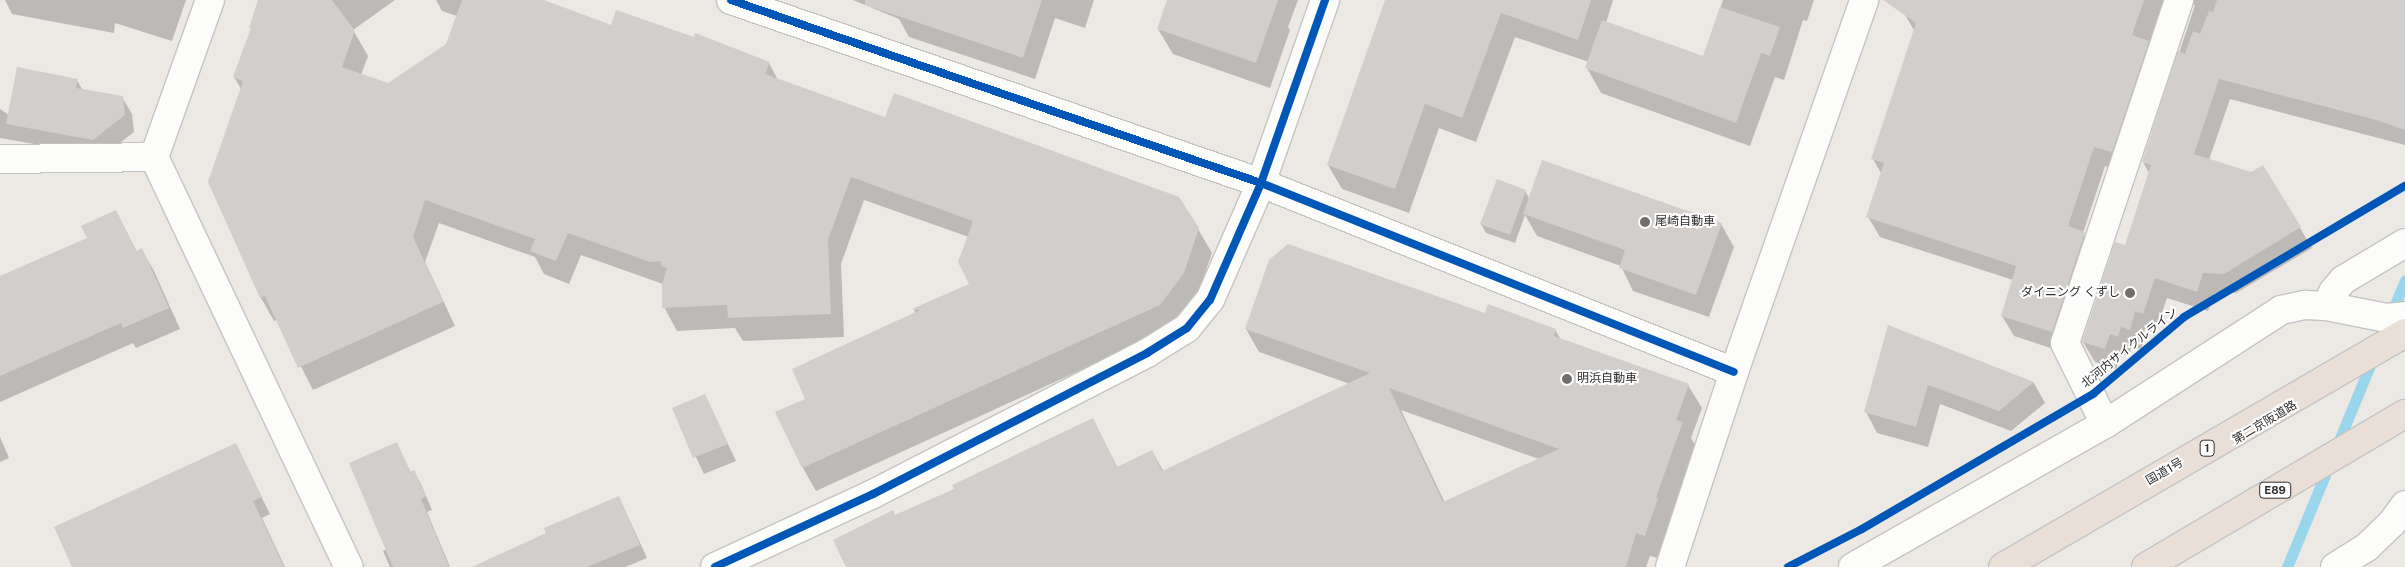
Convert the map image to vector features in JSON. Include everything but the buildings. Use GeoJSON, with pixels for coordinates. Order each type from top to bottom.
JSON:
{"type":"FeatureCollection","features":[{"type":"Feature","properties":{"kind":"highway","name":"国道1号"},"geometry":{"type":"LineString","coordinates":[[2011,566],[2405,333]]}},
{"type":"Feature","properties":{"kind":"highway","name":"第二京阪道路"},"geometry":{"type":"LineString","coordinates":[[2011,566],[2405,340]]}},
{"type":"Feature","properties":{"kind":"highway","name":"E89"},"geometry":{"type":"LineString","coordinates":[[2146,567],[2405,414]]}},
{"type":"Feature","properties":{"kind":"highway"},"geometry":{"type":"LineString","coordinates":[[2160,567],[2405,423]]}},
{"type":"Feature","properties":{"kind":"street"},"geometry":{"type":"LineString","coordinates":[[210,0],[154,157],[349,567]]}},
{"type":"Feature","properties":{"kind":"street"},"geometry":{"type":"LineString","coordinates":[[731,0],[797,11],[1261,183],[1734,372]]}},
{"type":"Feature","properties":{"kind":"street"},"geometry":{"type":"LineString","coordinates":[[715,567],[874,494],[1148,354],[1187,328],[1210,300],[1261,183],[1325,0]]}},
{"type":"Feature","properties":{"kind":"street"},"geometry":{"type":"LineString","coordinates":[[1670,567],[1734,372],[1864,0]]}},
{"type":"Feature","properties":{"kind":"street"},"geometry":{"type":"LineString","coordinates":[[2106,424],[2065,343],[2179,0]]}},
{"type":"Feature","properties":{"kind":"street"},"geometry":{"type":"LineString","coordinates":[[0,160],[154,157]]}},
{"type":"Feature","properties":{"kind":"street"},"geometry":{"type":"LineString","coordinates":[[2326,306],[2343,280],[2405,243]]}},
{"type":"Feature","properties":{"kind":"street"},"geometry":{"type":"LineString","coordinates":[[1853,567],[2106,424],[2281,310],[2305,305],[2326,306],[2387,318],[2405,316]]}},
{"type":"Feature","properties":{"kind":"street"},"geometry":{"type":"LineString","coordinates":[[2335,567],[2367,547],[2392,523],[2405,505]]}},
{"type":"Feature","properties":{"kind":"waterway"},"geometry":{"type":"LineString","coordinates":[[2390,316],[2405,280]]}},
{"type":"Feature","properties":{"kind":"waterway"},"geometry":{"type":"LineString","coordinates":[[2335,450],[2373,358]]}},
{"type":"Feature","properties":{"kind":"waterway"},"geometry":{"type":"LineString","coordinates":[[2287,567],[2329,465]]}},
{"type":"Feature","properties":{"kind":"cycle path"},"geometry":{"type":"LineString","coordinates":[[731,0],[1261,183],[1734,372]]}},
{"type":"Feature","properties":{"kind":"cycle path"},"geometry":{"type":"LineString","coordinates":[[715,567],[873,494],[1147,353],[1187,328],[1210,300],[1261,183],[1325,0]]}},
{"type":"Feature","properties":{"kind":"cycle path","name":"北河内サイクルライン"},"geometry":{"type":"LineString","coordinates":[[1788,567],[1862,529],[2093,394],[2184,317],[2405,186]]}},
{"type":"Feature","properties":{"kind":"place","name":"尾崎自動車"},"geometry":{"type":"Point","coordinates":[1645,222]}},
{"type":"Feature","properties":{"kind":"place","name":"ダイニング くずし"},"geometry":{"type":"Point","coordinates":[2130,293]}},
{"type":"Feature","properties":{"kind":"place","name":"明浜自動車"},"geometry":{"type":"Point","coordinates":[1567,379]}}]}
